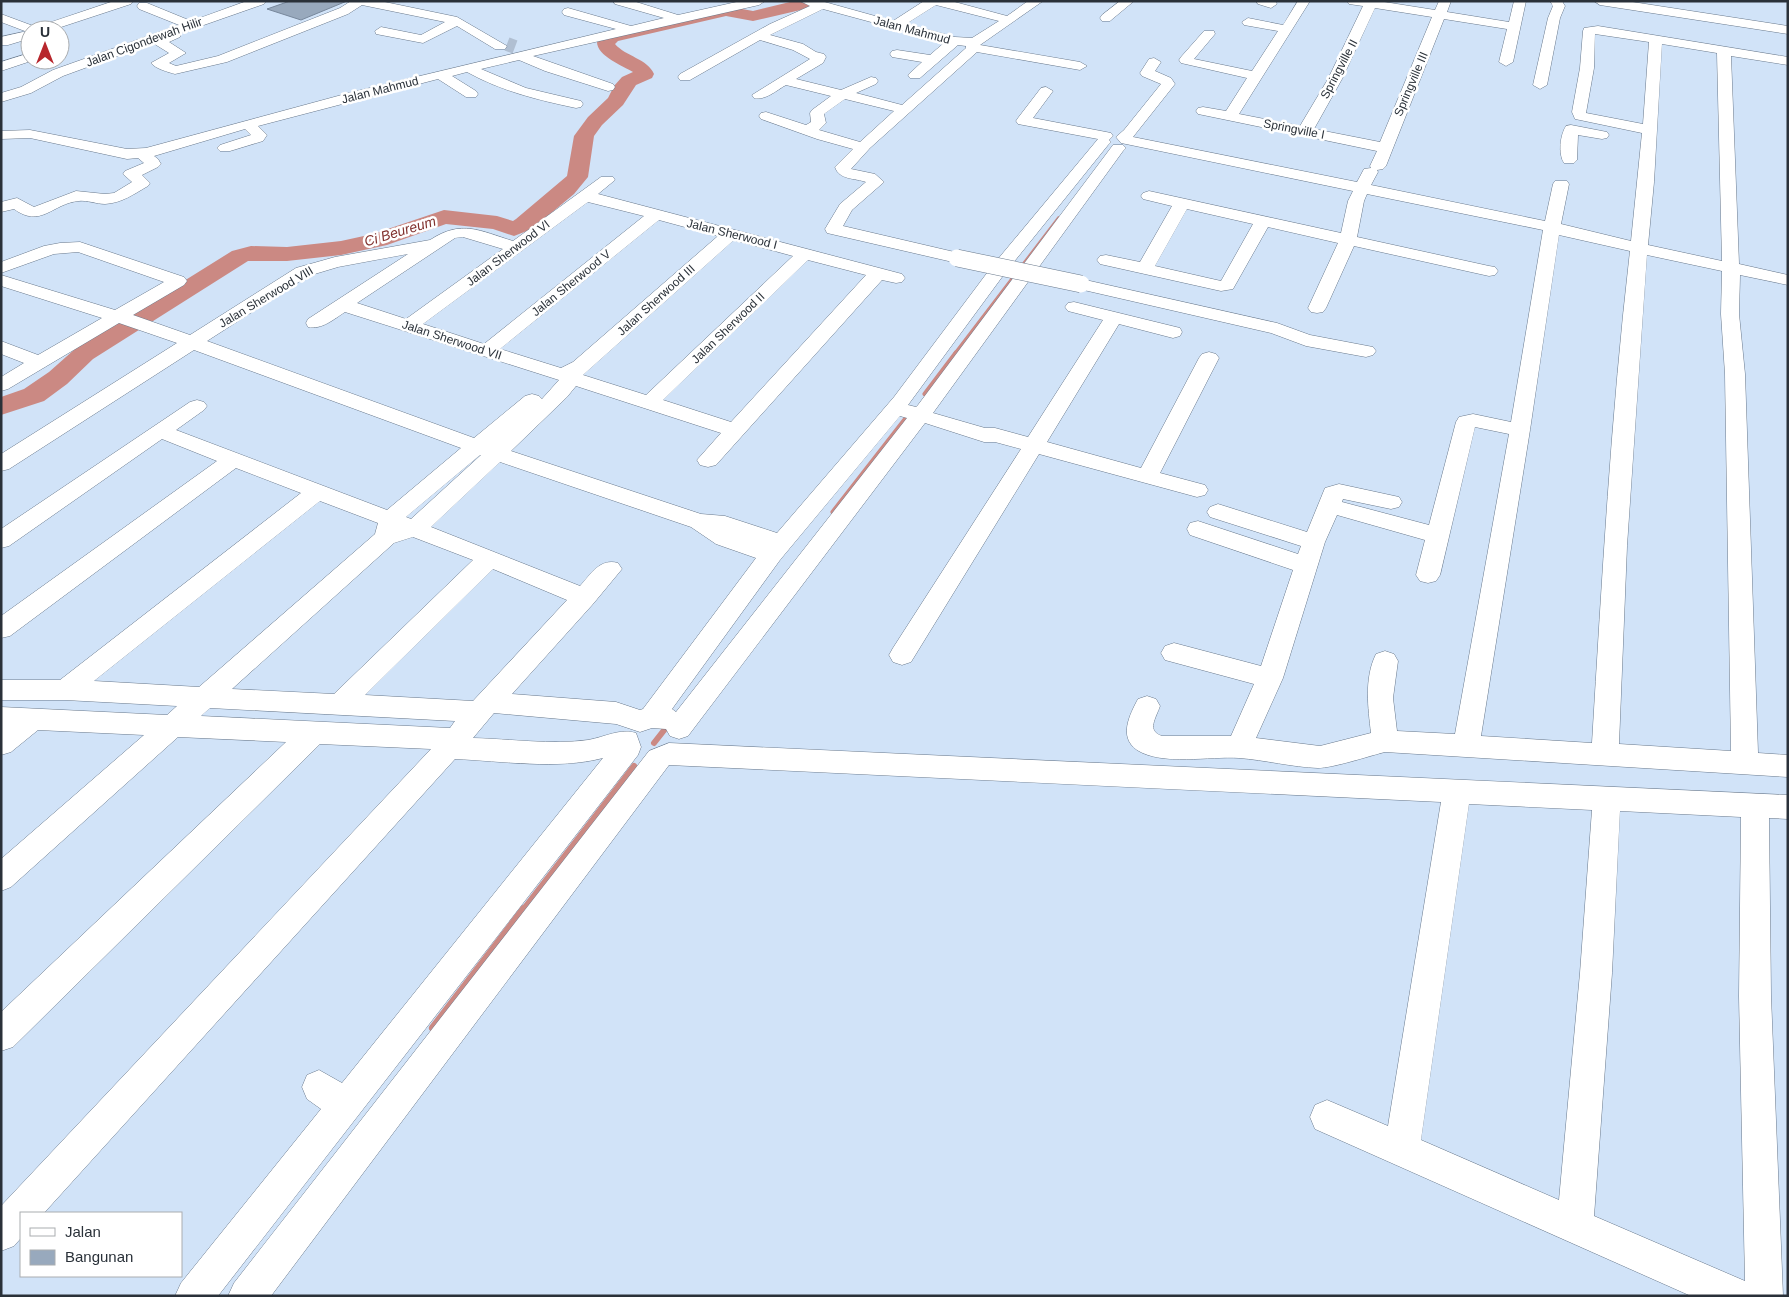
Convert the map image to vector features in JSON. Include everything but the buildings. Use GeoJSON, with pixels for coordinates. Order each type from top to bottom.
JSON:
{"type":"FeatureCollection","features":[{"type":"Feature","properties":{"kind":"street"},"geometry":{"type":"LineString","coordinates":[[69,20],[127,1]]}},
{"type":"Feature","properties":{"kind":"street","name":"Jalan Cigondewah Hilir"},"geometry":{"type":"LineString","coordinates":[[1,98],[34,86],[80,65],[171,31],[260,1]]}},
{"type":"Feature","properties":{"kind":"street"},"geometry":{"type":"LineString","coordinates":[[171,31],[175,34],[159,42],[179,53],[158,63],[169,69],[183,70],[250,49],[344,11],[361,1],[457,21],[550,68],[608,88]]}},
{"type":"Feature","properties":{"kind":"street"},"geometry":{"type":"LineString","coordinates":[[619,1],[687,19]]}},
{"type":"Feature","properties":{"kind":"street","name":"Jalan Mahmud"},"geometry":{"type":"LineString","coordinates":[[1,135],[38,135],[128,156],[469,68],[511,48],[630,30],[687,19],[759,1]]}},
{"type":"Feature","properties":{"kind":"street"},"geometry":{"type":"LineString","coordinates":[[895,26],[933,1]]}},
{"type":"Feature","properties":{"kind":"street"},"geometry":{"type":"LineString","coordinates":[[936,1],[954,11],[1008,20]]}},
{"type":"Feature","properties":{"kind":"street","name":"Jalan Mahmud"},"geometry":{"type":"LineString","coordinates":[[812,3],[973,45],[1038,1]]}},
{"type":"Feature","properties":{"kind":"street"},"geometry":{"type":"LineString","coordinates":[[1106,18],[1128,1]]}},
{"type":"Feature","properties":{"kind":"street"},"geometry":{"type":"LineString","coordinates":[[1230,116],[1304,1]]}},
{"type":"Feature","properties":{"kind":"street"},"geometry":{"type":"LineString","coordinates":[[1353,1],[1513,26]]}},
{"type":"Feature","properties":{"kind":"street","name":"Springville III"},"geometry":{"type":"LineString","coordinates":[[1317,308],[1348,240],[1445,1]]}},
{"type":"Feature","properties":{"kind":"street"},"geometry":{"type":"LineString","coordinates":[[1506,62],[1520,1]]}},
{"type":"Feature","properties":{"kind":"street"},"geometry":{"type":"LineString","coordinates":[[1540,85],[1554,18],[1559,6],[1556,1]]}},
{"type":"Feature","properties":{"kind":"street"},"geometry":{"type":"LineString","coordinates":[[1600,1],[1677,7],[1742,23],[1788,30]]}},
{"type":"Feature","properties":{"kind":"street"},"geometry":{"type":"LineString","coordinates":[[686,77],[759,36],[812,3]]}},
{"type":"Feature","properties":{"kind":"street","name":"Springville II"},"geometry":{"type":"LineString","coordinates":[[1305,131],[1356,38],[1371,3]]}},
{"type":"Feature","properties":{"kind":"street"},"geometry":{"type":"LineString","coordinates":[[1008,5],[1023,10]]}},
{"type":"Feature","properties":{"kind":"street"},"geometry":{"type":"LineString","coordinates":[[143,6],[190,25]]}},
{"type":"Feature","properties":{"kind":"street"},"geometry":{"type":"LineString","coordinates":[[575,7],[630,30]]}},
{"type":"Feature","properties":{"kind":"street"},"geometry":{"type":"LineString","coordinates":[[1741,8],[1742,23]]}},
{"type":"Feature","properties":{"kind":"street"},"geometry":{"type":"LineString","coordinates":[[3,21],[20,30]]}},
{"type":"Feature","properties":{"kind":"street"},"geometry":{"type":"LineString","coordinates":[[381,31],[423,39],[457,21]]}},
{"type":"Feature","properties":{"kind":"street"},"geometry":{"type":"LineString","coordinates":[[868,29],[880,21]]}},
{"type":"Feature","properties":{"kind":"street"},"geometry":{"type":"LineString","coordinates":[[1248,22],[1286,29]]}},
{"type":"Feature","properties":{"kind":"street"},"geometry":{"type":"LineString","coordinates":[[1648,136],[1580,116],[1590,31],[1598,30],[1788,61]]}},
{"type":"Feature","properties":{"kind":"street"},"geometry":{"type":"LineString","coordinates":[[1209,34],[1187,61],[1255,76]]}},
{"type":"Feature","properties":{"kind":"street"},"geometry":{"type":"LineString","coordinates":[[759,36],[798,47],[820,59],[759,95]]}},
{"type":"Feature","properties":{"kind":"street"},"geometry":{"type":"LineString","coordinates":[[1,41],[20,37]]}},
{"type":"Feature","properties":{"kind":"street"},"geometry":{"type":"LineString","coordinates":[[1605,754],[1617,536],[1656,40]]}},
{"type":"Feature","properties":{"kind":"street"},"geometry":{"type":"LineString","coordinates":[[915,75],[955,41]]}},
{"type":"Feature","properties":{"kind":"street"},"geometry":{"type":"LineString","coordinates":[[1080,66],[973,45],[906,110],[862,147],[848,164],[843,167],[844,171],[871,178],[876,180],[876,182],[846,207],[834,229],[1277,329],[1306,340],[1366,351]]}},
{"type":"Feature","properties":{"kind":"street"},"geometry":{"type":"LineString","coordinates":[[1724,51],[1731,268],[1730,314],[1735,374],[1745,764]]}},
{"type":"Feature","properties":{"kind":"street"},"geometry":{"type":"LineString","coordinates":[[897,54],[933,60]]}},
{"type":"Feature","properties":{"kind":"street"},"geometry":{"type":"LineString","coordinates":[[70,61],[80,65]]}},
{"type":"Feature","properties":{"kind":"street"},"geometry":{"type":"LineString","coordinates":[[194,1296],[331,1096],[777,548],[898,405],[994,279],[1168,84],[1166,81],[1147,73],[1154,62]]}},
{"type":"Feature","properties":{"kind":"street"},"geometry":{"type":"LineString","coordinates":[[6,76],[20,65]]}},
{"type":"Feature","properties":{"kind":"street"},"geometry":{"type":"LineString","coordinates":[[469,68],[487,79],[515,90],[576,104]]}},
{"type":"Feature","properties":{"kind":"street"},"geometry":{"type":"LineString","coordinates":[[441,75],[471,94]]}},
{"type":"Feature","properties":{"kind":"street"},"geometry":{"type":"LineString","coordinates":[[6,76],[34,86]]}},
{"type":"Feature","properties":{"kind":"street"},"geometry":{"type":"LineString","coordinates":[[784,80],[906,110]]}},
{"type":"Feature","properties":{"kind":"street"},"geometry":{"type":"LineString","coordinates":[[807,131],[820,123],[817,120],[817,113],[843,94],[871,81]]}},
{"type":"Feature","properties":{"kind":"street"},"geometry":{"type":"LineString","coordinates":[[1046,91],[1023,121],[1367,191],[1498,223],[1574,234],[1788,280]]}},
{"type":"Feature","properties":{"kind":"street","name":"Springville I"},"geometry":{"type":"LineString","coordinates":[[1203,111],[1384,148]]}},
{"type":"Feature","properties":{"kind":"street"},"geometry":{"type":"LineString","coordinates":[[766,116],[807,131],[862,147]]}},
{"type":"Feature","properties":{"kind":"street"},"geometry":{"type":"LineString","coordinates":[[226,148],[260,136],[249,124]]}},
{"type":"Feature","properties":{"kind":"street"},"geometry":{"type":"LineString","coordinates":[[1569,160],[1568,151],[1571,129],[1648,136]]}},
{"type":"Feature","properties":{"kind":"street"},"geometry":{"type":"LineString","coordinates":[[1118,141],[1367,191],[1450,222]]}},
{"type":"Feature","properties":{"kind":"street"},"geometry":{"type":"LineString","coordinates":[[247,1296],[671,747],[923,412],[1118,141]]}},
{"type":"Feature","properties":{"kind":"street"},"geometry":{"type":"LineString","coordinates":[[163,148],[185,158]]}},
{"type":"Feature","properties":{"kind":"street"},"geometry":{"type":"LineString","coordinates":[[1,207],[17,203],[28,211],[36,212],[76,196],[105,199],[118,197],[142,183],[131,174],[132,172],[154,163],[128,156]]}},
{"type":"Feature","properties":{"kind":"street","name":"Jalan Sherwood VI"},"geometry":{"type":"LineString","coordinates":[[409,326],[606,180]]}},
{"type":"Feature","properties":{"kind":"street"},"geometry":{"type":"LineString","coordinates":[[1464,747],[1468,734],[1561,184]]}},
{"type":"Feature","properties":{"kind":"street","name":"Jalan Sherwood I"},"geometry":{"type":"LineString","coordinates":[[586,196],[887,276],[735,430],[708,460]]}},
{"type":"Feature","properties":{"kind":"street"},"geometry":{"type":"LineString","coordinates":[[1149,196],[1489,271]]}},
{"type":"Feature","properties":{"kind":"street"},"geometry":{"type":"LineString","coordinates":[[1146,268],[1182,202]]}},
{"type":"Feature","properties":{"kind":"street","name":"Jalan Sherwood V"},"geometry":{"type":"LineString","coordinates":[[486,351],[656,214]]}},
{"type":"Feature","properties":{"kind":"street"},"geometry":{"type":"LineString","coordinates":[[1106,260],[1221,286],[1227,285],[1263,221]]}},
{"type":"Feature","properties":{"kind":"street"},"geometry":{"type":"LineString","coordinates":[[315,324],[450,234],[464,232],[516,246]]}},
{"type":"Feature","properties":{"kind":"street","name":"Jalan Sherwood III"},"geometry":{"type":"LineString","coordinates":[[571,373],[731,234]]}},
{"type":"Feature","properties":{"kind":"street","name":"Jalan Sherwood VIII"},"geometry":{"type":"LineString","coordinates":[[1,464],[277,287],[314,267],[434,244]]}},
{"type":"Feature","properties":{"kind":"street"},"geometry":{"type":"LineString","coordinates":[[1,268],[57,248],[69,246],[80,247],[178,281],[129,320],[39,363],[1,385]]}},
{"type":"Feature","properties":{"kind":"street","name":"Jalan Sherwood II"},"geometry":{"type":"LineString","coordinates":[[650,402],[806,253]]}},
{"type":"Feature","properties":{"kind":"street"},"geometry":{"type":"LineString","coordinates":[[994,279],[1016,284]]}},
{"type":"Feature","properties":{"kind":"street"},"geometry":{"type":"LineString","coordinates":[[1,280],[129,320],[498,454],[699,522],[714,535],[752,549],[777,548]]}},
{"type":"Feature","properties":{"kind":"street","name":"Jalan Sherwood VII"},"geometry":{"type":"LineString","coordinates":[[343,305],[486,351],[571,373]]}},
{"type":"Feature","properties":{"kind":"street"},"geometry":{"type":"LineString","coordinates":[[1074,307],[1173,332]]}},
{"type":"Feature","properties":{"kind":"street"},"geometry":{"type":"LineString","coordinates":[[902,655],[1114,318]]}},
{"type":"Feature","properties":{"kind":"street"},"geometry":{"type":"LineString","coordinates":[[1,347],[39,363]]}},
{"type":"Feature","properties":{"kind":"street"},"geometry":{"type":"LineString","coordinates":[[1147,476],[1209,358]]}},
{"type":"Feature","properties":{"kind":"street"},"geometry":{"type":"LineString","coordinates":[[571,373],[735,430]]}},
{"type":"Feature","properties":{"kind":"street"},"geometry":{"type":"LineString","coordinates":[[1,878],[205,698],[388,528],[413,502],[476,446],[532,400],[539,392],[571,373]]}},
{"type":"Feature","properties":{"kind":"street"},"geometry":{"type":"LineString","coordinates":[[414,529],[498,454],[560,393],[571,373]]}},
{"type":"Feature","properties":{"kind":"street"},"geometry":{"type":"LineString","coordinates":[[898,405],[984,434],[1034,445],[1197,490]]}},
{"type":"Feature","properties":{"kind":"street"},"geometry":{"type":"LineString","coordinates":[[1,540],[196,406]]}},
{"type":"Feature","properties":{"kind":"street"},"geometry":{"type":"LineString","coordinates":[[1428,575],[1436,535],[1466,422],[1473,420],[1520,430]]}},
{"type":"Feature","properties":{"kind":"street"},"geometry":{"type":"LineString","coordinates":[[160,431],[318,491],[388,528],[414,529],[490,558],[585,598]]}},
{"type":"Feature","properties":{"kind":"street"},"geometry":{"type":"LineString","coordinates":[[1,629],[234,459]]}},
{"type":"Feature","properties":{"kind":"street"},"geometry":{"type":"LineString","coordinates":[[1239,747],[1270,678],[1314,542],[1330,506],[1333,492],[1336,490],[1391,502]]}},
{"type":"Feature","properties":{"kind":"street"},"geometry":{"type":"LineString","coordinates":[[65,690],[318,491]]}},
{"type":"Feature","properties":{"kind":"street"},"geometry":{"type":"LineString","coordinates":[[1330,506],[1436,535]]}},
{"type":"Feature","properties":{"kind":"street"},"geometry":{"type":"LineString","coordinates":[[1218,512],[1314,542]]}},
{"type":"Feature","properties":{"kind":"street"},"geometry":{"type":"LineString","coordinates":[[1198,529],[1307,566]]}},
{"type":"Feature","properties":{"kind":"street"},"geometry":{"type":"LineString","coordinates":[[340,704],[490,558]]}},
{"type":"Feature","properties":{"kind":"street"},"geometry":{"type":"LineString","coordinates":[[20,1212],[610,570]]}},
{"type":"Feature","properties":{"kind":"street"},"geometry":{"type":"LineString","coordinates":[[1174,653],[1270,678]]}},
{"type":"Feature","properties":{"kind":"street"},"geometry":{"type":"LineString","coordinates":[[1385,661],[1380,698],[1385,741]]}},
{"type":"Feature","properties":{"kind":"street"},"geometry":{"type":"LineString","coordinates":[[1,690],[65,690],[340,704],[484,707],[632,728]]}},
{"type":"Feature","properties":{"kind":"street"},"geometry":{"type":"LineString","coordinates":[[1147,706],[1139,726],[1140,735],[1147,742],[1162,746],[1239,747],[1320,757],[1385,741],[1788,766]]}},
{"type":"Feature","properties":{"kind":"street"},"geometry":{"type":"LineString","coordinates":[[1,718],[314,732],[543,752],[588,751],[632,728],[669,719],[671,747]]}},
{"type":"Feature","properties":{"kind":"street"},"geometry":{"type":"LineString","coordinates":[[1,744],[34,719]]}},
{"type":"Feature","properties":{"kind":"street"},"geometry":{"type":"LineString","coordinates":[[632,728],[632,753],[639,758],[649,760],[671,747],[723,757],[1788,807]]}},
{"type":"Feature","properties":{"kind":"street"},"geometry":{"type":"LineString","coordinates":[[1,1035],[314,732]]}},
{"type":"Feature","properties":{"kind":"street"},"geometry":{"type":"LineString","coordinates":[[1320,757],[1321,784]]}},
{"type":"Feature","properties":{"kind":"street"},"geometry":{"type":"LineString","coordinates":[[1402,1150],[1457,791]]}},
{"type":"Feature","properties":{"kind":"street"},"geometry":{"type":"LineString","coordinates":[[1575,1226],[1596,973],[1607,799]]}},
{"type":"Feature","properties":{"kind":"street"},"geometry":{"type":"LineString","coordinates":[[1755,806],[1755,996],[1764,1296]]}},
{"type":"Feature","properties":{"kind":"street"},"geometry":{"type":"LineString","coordinates":[[1328,1117],[1735,1296]]}},
{"type":"Feature","properties":{"kind":"street"},"geometry":{"type":"LineString","coordinates":[[1,1233],[20,1212]]}},
{"type":"Feature","properties":{"kind":"waterway","name":"Ci Beureum"},"geometry":{"type":"LineString","coordinates":[[1,407],[34,395],[58,378],[84,354],[240,256],[251,253],[287,254],[341,248],[379,240],[444,217],[497,223],[514,229],[524,224],[566,189],[577,177],[584,136],[595,121],[616,101],[621,90],[629,81],[645,74],[644,71],[615,54],[606,46],[606,42],[612,37],[726,11],[753,16],[816,1]]}},
{"type":"Feature","properties":{"kind":"waterway"},"geometry":{"type":"LineString","coordinates":[[955,354],[1059,218]]}},
{"type":"Feature","properties":{"kind":"waterway"},"geometry":{"type":"LineString","coordinates":[[925,394],[956,353]]}},
{"type":"Feature","properties":{"kind":"waterway"},"geometry":{"type":"LineString","coordinates":[[833,512],[907,417]]}},
{"type":"Feature","properties":{"kind":"waterway"},"geometry":{"type":"LineString","coordinates":[[654,743],[665,729]]}},
{"type":"Feature","properties":{"kind":"waterway"},"geometry":{"type":"LineString","coordinates":[[523,910],[634,766]]}},
{"type":"Feature","properties":{"kind":"waterway"},"geometry":{"type":"LineString","coordinates":[[433,1028],[524,909]]}},
{"type":"Feature","properties":{"kind":"tunnel"},"geometry":{"type":"LineString","coordinates":[[507,44],[515,47]]}}]}
